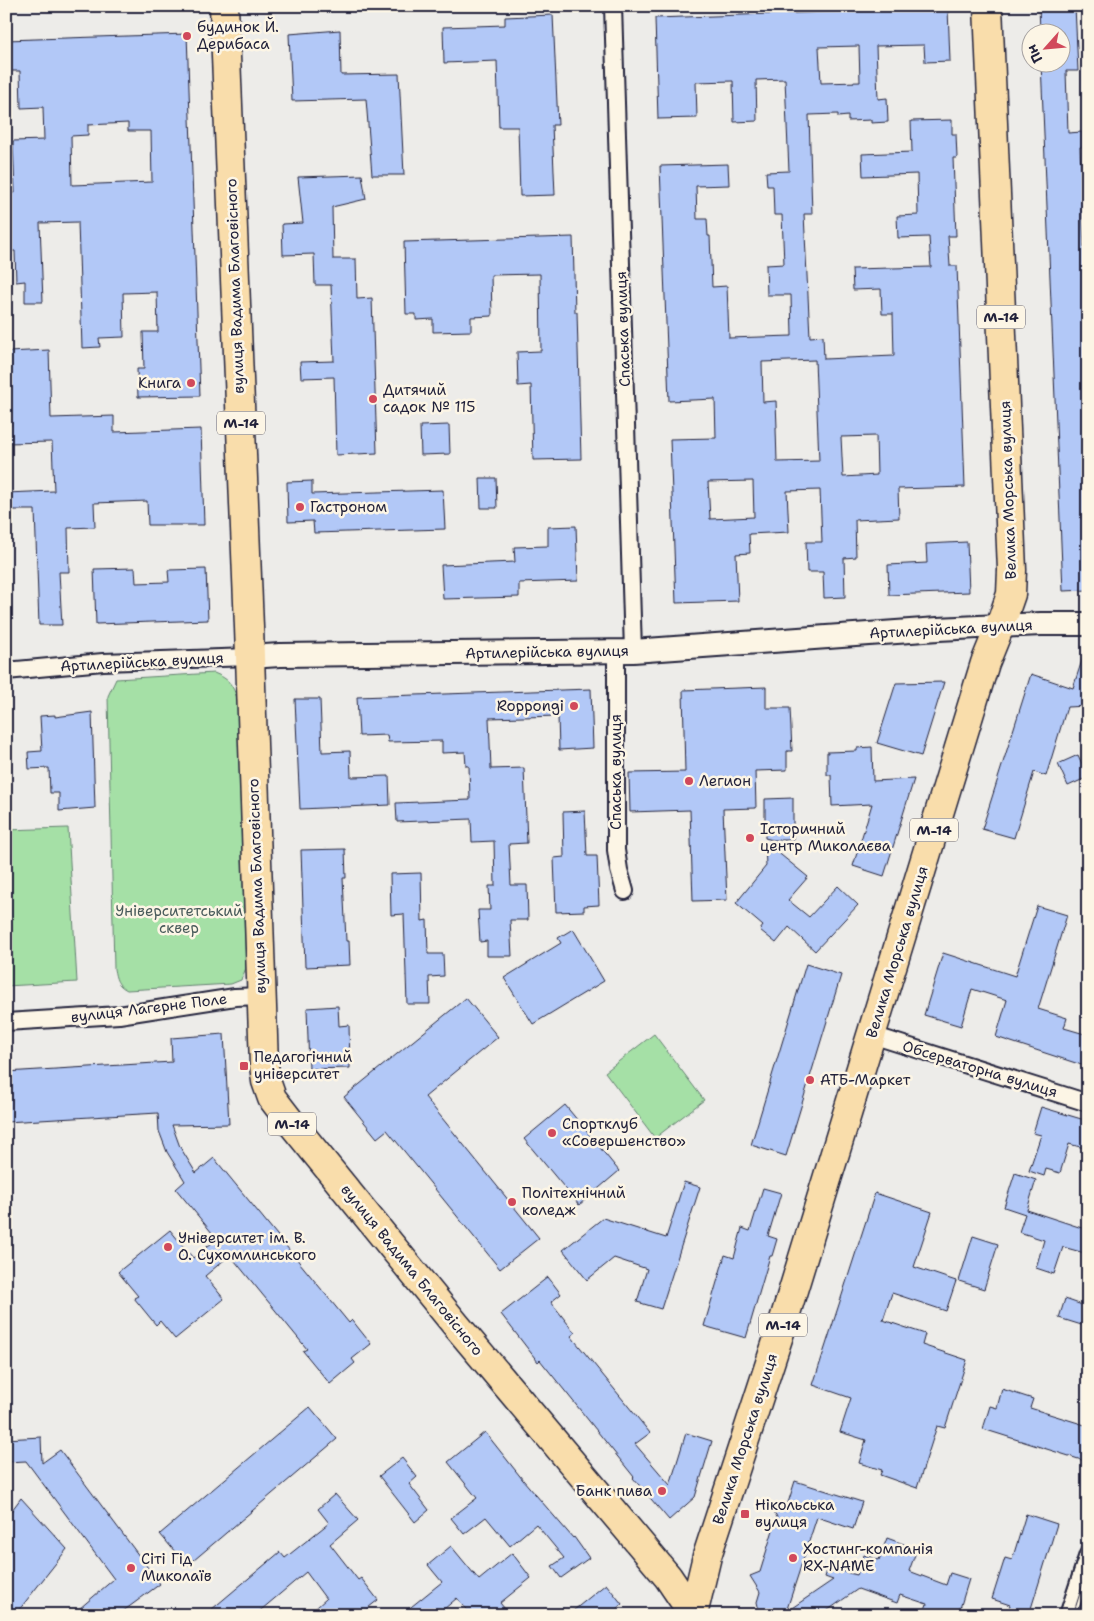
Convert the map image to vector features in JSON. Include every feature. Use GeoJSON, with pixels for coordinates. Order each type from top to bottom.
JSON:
{"type":"FeatureCollection","features":[{"type":"Feature","properties":{"kind":"highway","name":"вулиця Вадима Благовісного"},"geometry":{"type":"LineString","coordinates":[[224,6],[250,657],[261,996],[266,1081],[272,1098],[456,1325],[668,1577],[693,1614]]}},
{"type":"Feature","properties":{"kind":"highway","name":"Велика Морська вулиця"},"geometry":{"type":"LineString","coordinates":[[693,1614],[707,1556],[783,1323],[985,663],[1011,594],[1012,570],[988,6]]}},
{"type":"Feature","properties":{"kind":"street","name":"Спаська вулиця"},"geometry":{"type":"LineString","coordinates":[[614,6],[624,651],[616,850],[625,891]]}},
{"type":"Feature","properties":{"kind":"street","name":"Артилерійська вулиця"},"geometry":{"type":"LineString","coordinates":[[6,670],[104,662],[280,655],[624,651],[928,630],[1041,624],[1088,624]]}},
{"type":"Feature","properties":{"kind":"street","name":"вулиця Лагерне Поле"},"geometry":{"type":"LineString","coordinates":[[6,1022],[119,1015],[235,997],[261,996]]}},
{"type":"Feature","properties":{"kind":"street","name":"Обсерваторна вулиця"},"geometry":{"type":"LineString","coordinates":[[872,1035],[1088,1103]]}},
{"type":"Feature","properties":{"kind":"street"},"geometry":{"type":"LineString","coordinates":[[1068,1615],[1088,1554]]}},
{"type":"Feature","properties":{"kind":"green space","name":"Університетський сквер"},"geometry":{"type":"Polygon","coordinates":[[[214,673],[229,682],[237,698],[246,968],[241,980],[231,984],[127,990],[121,986],[115,976],[114,969],[108,696],[116,679],[214,673]]]}},
{"type":"Feature","properties":{"kind":"green space"},"geometry":{"type":"Polygon","coordinates":[[[68,828],[77,982],[6,986],[6,830],[68,828]]]}},
{"type":"Feature","properties":{"kind":"green space"},"geometry":{"type":"Polygon","coordinates":[[[654,1034],[704,1100],[655,1138],[605,1072],[654,1034]]]}},
{"type":"Feature","properties":{"kind":"building"},"geometry":{"type":"Polygon","coordinates":[[[1039,6],[1075,6],[1078,71],[1072,71],[1072,22],[1040,22],[1039,6]]]}},
{"type":"Feature","properties":{"kind":"building"},"geometry":{"type":"Polygon","coordinates":[[[948,8],[950,61],[925,62],[924,45],[876,46],[878,99],[887,98],[888,122],[871,123],[871,120],[848,121],[848,116],[838,117],[838,114],[809,115],[812,214],[804,214],[810,337],[823,336],[824,359],[894,356],[893,314],[882,314],[881,289],[853,290],[852,269],[931,267],[929,237],[898,238],[897,216],[918,215],[917,174],[863,176],[862,154],[912,152],[911,121],[952,120],[952,134],[956,134],[957,158],[953,158],[956,236],[948,236],[950,266],[957,266],[965,487],[898,489],[899,518],[855,520],[856,557],[844,558],[845,597],[824,598],[823,572],[807,572],[806,542],[822,542],[820,490],[787,491],[789,532],[749,534],[750,553],[736,554],[738,601],[676,603],[670,439],[716,438],[715,399],[669,401],[660,166],[728,164],[729,185],[696,186],[697,219],[707,219],[708,236],[710,236],[712,287],[727,286],[729,338],[792,336],[791,295],[767,295],[766,265],[784,264],[782,215],[774,215],[773,186],[767,186],[766,172],[789,171],[785,79],[756,80],[757,121],[734,122],[733,81],[696,82],[697,118],[658,119],[655,18],[948,8]],[[859,46],[819,47],[821,83],[860,82],[859,46]],[[815,360],[762,362],[763,402],[776,401],[777,462],[819,461],[815,360]],[[876,436],[841,437],[843,477],[877,475],[876,436]],[[753,481],[708,482],[710,519],[754,517],[753,481]]]}},
{"type":"Feature","properties":{"kind":"building"},"geometry":{"type":"Polygon","coordinates":[[[553,15],[558,125],[552,125],[555,195],[520,196],[518,127],[499,127],[497,61],[444,63],[443,27],[505,25],[505,17],[553,15]]]}},
{"type":"Feature","properties":{"kind":"building"},"geometry":{"type":"Polygon","coordinates":[[[340,30],[341,75],[399,74],[404,175],[372,175],[366,99],[292,101],[289,34],[340,30]]]}},
{"type":"Feature","properties":{"kind":"building"},"geometry":{"type":"Polygon","coordinates":[[[187,34],[200,396],[138,397],[137,369],[144,369],[143,332],[158,332],[157,292],[123,293],[124,337],[99,338],[100,347],[82,348],[78,222],[40,223],[43,302],[25,302],[25,281],[16,282],[15,251],[6,251],[6,193],[15,193],[13,141],[44,140],[43,107],[21,108],[20,71],[6,71],[6,40],[187,34]],[[128,123],[88,125],[88,135],[71,136],[72,185],[152,182],[151,131],[128,131],[128,123]]]}},
{"type":"Feature","properties":{"kind":"building"},"geometry":{"type":"Polygon","coordinates":[[[1041,72],[1066,72],[1068,133],[1082,132],[1082,147],[1080,147],[1084,251],[1086,251],[1086,263],[1088,262],[1088,590],[1063,591],[1041,72]]]}},
{"type":"Feature","properties":{"kind":"building"},"geometry":{"type":"Polygon","coordinates":[[[362,175],[366,199],[332,207],[333,259],[356,259],[357,299],[372,298],[377,453],[336,455],[334,377],[301,378],[300,362],[334,361],[331,285],[315,285],[314,254],[283,255],[282,224],[303,223],[298,177],[362,175]]]}},
{"type":"Feature","properties":{"kind":"building"},"geometry":{"type":"Polygon","coordinates":[[[573,237],[581,459],[533,460],[531,385],[518,386],[517,352],[541,351],[540,274],[491,275],[492,316],[471,317],[471,331],[433,332],[433,319],[416,320],[416,314],[406,314],[404,242],[573,237]]]}},
{"type":"Feature","properties":{"kind":"building"},"geometry":{"type":"Polygon","coordinates":[[[49,350],[51,418],[114,416],[114,432],[201,429],[204,525],[148,525],[147,501],[94,503],[95,527],[68,528],[69,572],[59,572],[62,625],[39,625],[35,510],[6,510],[6,493],[54,491],[52,442],[6,443],[6,426],[11,426],[8,352],[49,350]]]}},
{"type":"Feature","properties":{"kind":"building"},"geometry":{"type":"Polygon","coordinates":[[[449,425],[450,454],[421,455],[420,426],[449,425]]]}},
{"type":"Feature","properties":{"kind":"building"},"geometry":{"type":"Polygon","coordinates":[[[480,478],[496,478],[497,508],[481,508],[480,478]]]}},
{"type":"Feature","properties":{"kind":"building"},"geometry":{"type":"Polygon","coordinates":[[[312,481],[312,494],[443,490],[445,529],[314,533],[313,521],[288,522],[287,482],[312,481]]]}},
{"type":"Feature","properties":{"kind":"building"},"geometry":{"type":"Polygon","coordinates":[[[576,526],[578,581],[519,583],[519,597],[443,599],[441,565],[515,562],[514,547],[548,546],[548,527],[576,526]]]}},
{"type":"Feature","properties":{"kind":"building"},"geometry":{"type":"Polygon","coordinates":[[[967,542],[969,592],[889,595],[888,565],[927,563],[926,544],[967,542]]]}},
{"type":"Feature","properties":{"kind":"building"},"geometry":{"type":"Polygon","coordinates":[[[135,568],[136,583],[169,582],[168,570],[206,569],[208,620],[96,624],[94,569],[135,568]]]}},
{"type":"Feature","properties":{"kind":"building"},"geometry":{"type":"Polygon","coordinates":[[[1085,651],[1088,652],[1088,706],[1067,707],[1046,776],[1034,772],[1014,838],[982,829],[1031,674],[1073,688],[1085,651]]]}},
{"type":"Feature","properties":{"kind":"building"},"geometry":{"type":"Polygon","coordinates":[[[944,682],[921,756],[877,743],[896,683],[944,682]]]}},
{"type":"Feature","properties":{"kind":"building"},"geometry":{"type":"Polygon","coordinates":[[[766,687],[766,708],[790,708],[792,751],[787,751],[787,770],[755,771],[756,808],[723,809],[727,900],[693,901],[690,810],[630,812],[629,773],[685,772],[683,690],[766,687]]]}},
{"type":"Feature","properties":{"kind":"building"},"geometry":{"type":"Polygon","coordinates":[[[591,689],[593,748],[559,750],[558,716],[489,718],[491,769],[524,768],[527,843],[509,844],[511,885],[527,885],[528,920],[510,920],[512,956],[487,956],[487,941],[480,942],[478,910],[490,910],[489,886],[495,886],[494,841],[472,842],[471,819],[397,822],[396,803],[470,800],[469,766],[466,766],[465,752],[442,753],[442,741],[388,742],[387,735],[359,736],[357,697],[591,689]]]}},
{"type":"Feature","properties":{"kind":"building"},"geometry":{"type":"Polygon","coordinates":[[[295,699],[320,699],[322,752],[350,751],[351,777],[389,776],[390,805],[300,809],[295,699]]]}},
{"type":"Feature","properties":{"kind":"building"},"geometry":{"type":"Polygon","coordinates":[[[92,712],[95,808],[59,811],[59,793],[50,793],[49,768],[29,769],[28,752],[42,751],[40,716],[55,715],[55,717],[92,712]]]}},
{"type":"Feature","properties":{"kind":"building"},"geometry":{"type":"Polygon","coordinates":[[[872,747],[873,781],[914,779],[884,876],[853,866],[872,804],[832,806],[831,775],[827,775],[827,752],[857,751],[857,748],[872,747]]]}},
{"type":"Feature","properties":{"kind":"building"},"geometry":{"type":"Polygon","coordinates":[[[1078,755],[1088,777],[1068,786],[1058,764],[1078,755]]]}},
{"type":"Feature","properties":{"kind":"building"},"geometry":{"type":"Polygon","coordinates":[[[793,798],[793,840],[765,838],[765,799],[793,798]]]}},
{"type":"Feature","properties":{"kind":"building"},"geometry":{"type":"Polygon","coordinates":[[[585,811],[587,856],[597,856],[599,905],[584,906],[584,911],[556,912],[554,858],[564,857],[563,812],[585,811]]]}},
{"type":"Feature","properties":{"kind":"building"},"geometry":{"type":"Polygon","coordinates":[[[765,842],[808,877],[788,900],[809,917],[838,886],[858,905],[815,951],[789,927],[776,943],[760,930],[763,926],[736,903],[766,866],[765,842]]]}},
{"type":"Feature","properties":{"kind":"building"},"geometry":{"type":"Polygon","coordinates":[[[345,849],[346,878],[343,878],[346,941],[349,941],[350,965],[305,967],[301,850],[345,849]]]}},
{"type":"Feature","properties":{"kind":"building"},"geometry":{"type":"Polygon","coordinates":[[[421,873],[422,921],[427,920],[428,954],[443,954],[444,976],[429,977],[430,1004],[407,1004],[404,914],[391,915],[390,874],[421,873]]]}},
{"type":"Feature","properties":{"kind":"building"},"geometry":{"type":"Polygon","coordinates":[[[1037,906],[1067,915],[1038,1009],[1067,1018],[1064,1028],[1088,1035],[1088,1067],[996,1037],[1007,1000],[972,989],[961,1026],[924,1015],[943,953],[1015,976],[1037,906]]]}},
{"type":"Feature","properties":{"kind":"building"},"geometry":{"type":"Polygon","coordinates":[[[573,929],[604,981],[533,1024],[504,978],[561,943],[558,938],[573,929]]]}},
{"type":"Feature","properties":{"kind":"building"},"geometry":{"type":"Polygon","coordinates":[[[806,964],[841,975],[786,1156],[751,1145],[806,964]]]}},
{"type":"Feature","properties":{"kind":"building"},"geometry":{"type":"Polygon","coordinates":[[[466,998],[498,1037],[425,1097],[539,1238],[500,1269],[387,1130],[377,1138],[344,1097],[466,998]]]}},
{"type":"Feature","properties":{"kind":"building"},"geometry":{"type":"Polygon","coordinates":[[[338,1006],[339,1026],[349,1025],[350,1068],[309,1069],[307,1008],[338,1006]]]}},
{"type":"Feature","properties":{"kind":"building"},"geometry":{"type":"Polygon","coordinates":[[[224,1034],[229,1124],[172,1125],[180,1147],[196,1173],[214,1158],[349,1323],[352,1320],[371,1344],[352,1359],[355,1363],[330,1384],[303,1351],[307,1349],[230,1255],[205,1276],[224,1299],[175,1339],[160,1321],[156,1325],[134,1298],[138,1296],[118,1272],[170,1230],[193,1258],[217,1239],[176,1189],[185,1181],[167,1152],[159,1131],[158,1113],[6,1122],[6,1072],[172,1062],[171,1038],[224,1034]]]}},
{"type":"Feature","properties":{"kind":"building"},"geometry":{"type":"Polygon","coordinates":[[[565,1105],[619,1171],[579,1205],[524,1139],[565,1105]]]}},
{"type":"Feature","properties":{"kind":"building"},"geometry":{"type":"Polygon","coordinates":[[[1041,1107],[1088,1121],[1088,1149],[1069,1144],[1060,1173],[1046,1169],[1044,1176],[1029,1171],[1041,1135],[1033,1133],[1041,1107]]]}},
{"type":"Feature","properties":{"kind":"building"},"geometry":{"type":"Polygon","coordinates":[[[1015,1173],[1036,1180],[1027,1210],[1088,1230],[1088,1254],[1063,1247],[1054,1274],[1036,1268],[1044,1240],[1019,1232],[1025,1214],[1004,1207],[1015,1173]]]}},
{"type":"Feature","properties":{"kind":"building"},"geometry":{"type":"Polygon","coordinates":[[[684,1182],[700,1187],[661,1309],[637,1302],[647,1269],[614,1258],[587,1280],[563,1250],[603,1218],[666,1238],[684,1182]]]}},
{"type":"Feature","properties":{"kind":"building"},"geometry":{"type":"Polygon","coordinates":[[[763,1188],[781,1193],[768,1236],[777,1239],[772,1256],[770,1256],[746,1338],[704,1326],[725,1255],[734,1258],[742,1228],[750,1231],[763,1188]]]}},
{"type":"Feature","properties":{"kind":"building"},"geometry":{"type":"Polygon","coordinates":[[[875,1193],[932,1212],[914,1267],[956,1281],[946,1311],[892,1293],[883,1320],[925,1334],[922,1345],[967,1360],[945,1428],[937,1426],[917,1488],[880,1475],[882,1470],[859,1463],[866,1440],[840,1432],[851,1398],[813,1385],[875,1193]]]}},
{"type":"Feature","properties":{"kind":"building"},"geometry":{"type":"Polygon","coordinates":[[[973,1236],[998,1244],[984,1289],[959,1281],[973,1236]]]}},
{"type":"Feature","properties":{"kind":"building"},"geometry":{"type":"Polygon","coordinates":[[[548,1277],[561,1294],[551,1302],[575,1333],[571,1336],[650,1433],[635,1444],[670,1485],[686,1433],[712,1441],[695,1497],[669,1520],[633,1478],[540,1360],[538,1362],[501,1314],[548,1277]]]}},
{"type":"Feature","properties":{"kind":"building"},"geometry":{"type":"Polygon","coordinates":[[[1065,1299],[1088,1307],[1088,1327],[1059,1318],[1065,1299]]]}},
{"type":"Feature","properties":{"kind":"building"},"geometry":{"type":"Polygon","coordinates":[[[1002,1389],[1033,1399],[1030,1408],[1088,1426],[1088,1462],[983,1429],[990,1406],[997,1408],[1002,1389]]]}},
{"type":"Feature","properties":{"kind":"building"},"geometry":{"type":"Polygon","coordinates":[[[310,1407],[337,1439],[187,1566],[160,1534],[310,1407]]]}},
{"type":"Feature","properties":{"kind":"building"},"geometry":{"type":"Polygon","coordinates":[[[485,1432],[523,1480],[574,1537],[589,1558],[561,1578],[552,1566],[564,1558],[536,1524],[510,1546],[486,1517],[464,1534],[451,1518],[477,1498],[448,1462],[485,1432]]]}},
{"type":"Feature","properties":{"kind":"building"},"geometry":{"type":"Polygon","coordinates":[[[41,1437],[42,1463],[60,1450],[160,1584],[118,1615],[72,1615],[114,1579],[26,1461],[6,1462],[6,1439],[41,1437]]]}},
{"type":"Feature","properties":{"kind":"building"},"geometry":{"type":"Polygon","coordinates":[[[402,1458],[417,1477],[409,1484],[429,1510],[415,1522],[379,1476],[402,1458]]]}},
{"type":"Feature","properties":{"kind":"building"},"geometry":{"type":"Polygon","coordinates":[[[795,1481],[862,1502],[853,1529],[817,1517],[786,1612],[833,1580],[825,1577],[828,1568],[857,1575],[864,1555],[879,1560],[887,1538],[917,1549],[909,1571],[946,1585],[950,1573],[969,1579],[958,1615],[923,1615],[927,1604],[900,1595],[897,1603],[858,1589],[821,1615],[760,1615],[757,1602],[760,1592],[750,1576],[760,1572],[777,1517],[772,1508],[788,1503],[795,1481]]]}},
{"type":"Feature","properties":{"kind":"building"},"geometry":{"type":"Polygon","coordinates":[[[335,1494],[358,1520],[330,1544],[358,1580],[361,1578],[378,1600],[359,1615],[308,1615],[326,1599],[306,1572],[255,1615],[205,1615],[280,1552],[285,1558],[329,1523],[318,1509],[335,1494]]]}},
{"type":"Feature","properties":{"kind":"building"},"geometry":{"type":"Polygon","coordinates":[[[21,1498],[67,1549],[15,1615],[6,1615],[6,1518],[21,1498]]]}},
{"type":"Feature","properties":{"kind":"building"},"geometry":{"type":"Polygon","coordinates":[[[1026,1514],[1057,1524],[1029,1615],[1007,1615],[1010,1605],[992,1599],[1005,1558],[1012,1560],[1026,1514]]]}},
{"type":"Feature","properties":{"kind":"building"},"geometry":{"type":"Polygon","coordinates":[[[451,1546],[479,1580],[512,1553],[531,1578],[500,1603],[510,1615],[471,1615],[457,1598],[437,1615],[401,1615],[442,1582],[428,1565],[451,1546]]]}},
{"type":"Feature","properties":{"kind":"building"},"geometry":{"type":"Polygon","coordinates":[[[606,1584],[622,1604],[609,1615],[568,1615],[606,1584]]]}},
{"type":"Feature","properties":{"kind":"tram line"},"geometry":{"type":"LineString","coordinates":[[1059,1615],[1088,1527]]}},
{"type":"Feature","properties":{"kind":"tram line"},"geometry":{"type":"LineString","coordinates":[[1073,1615],[1088,1568]]}},
{"type":"Feature","properties":{"kind":"place","name":"будинок Й. Дерибаса"},"geometry":{"type":"Point","coordinates":[187,36]}},
{"type":"Feature","properties":{"kind":"place","name":"Книга"},"geometry":{"type":"Point","coordinates":[191,383]}},
{"type":"Feature","properties":{"kind":"place","name":"Дитячий садок № 115"},"geometry":{"type":"Point","coordinates":[373,399]}},
{"type":"Feature","properties":{"kind":"place","name":"Гастроном"},"geometry":{"type":"Point","coordinates":[300,507]}},
{"type":"Feature","properties":{"kind":"place","name":"Roppongi"},"geometry":{"type":"Point","coordinates":[574,706]}},
{"type":"Feature","properties":{"kind":"place","name":"Легион"},"geometry":{"type":"Point","coordinates":[689,781]}},
{"type":"Feature","properties":{"kind":"place","name":"Історичний центр Миколаєва"},"geometry":{"type":"Point","coordinates":[750,838]}},
{"type":"Feature","properties":{"kind":"place","name":"Педагогічний університет"},"geometry":{"type":"Point","coordinates":[244,1066]}},
{"type":"Feature","properties":{"kind":"place","name":"АТБ-Маркет"},"geometry":{"type":"Point","coordinates":[810,1080]}},
{"type":"Feature","properties":{"kind":"place","name":"Спортклуб «Совершенство»"},"geometry":{"type":"Point","coordinates":[552,1133]}},
{"type":"Feature","properties":{"kind":"place","name":"Політехнічний коледж"},"geometry":{"type":"Point","coordinates":[512,1202]}},
{"type":"Feature","properties":{"kind":"place","name":"Університет ім. В. О. Сухомлинського"},"geometry":{"type":"Point","coordinates":[168,1247]}},
{"type":"Feature","properties":{"kind":"place","name":"Банк пива"},"geometry":{"type":"Point","coordinates":[662,1491]}},
{"type":"Feature","properties":{"kind":"place","name":"Нікольська вулиця"},"geometry":{"type":"Point","coordinates":[745,1514]}},
{"type":"Feature","properties":{"kind":"place","name":"Хостинг-компанія RX-NAME"},"geometry":{"type":"Point","coordinates":[793,1558]}},
{"type":"Feature","properties":{"kind":"place","name":"Сіті Гід Миколаїв"},"geometry":{"type":"Point","coordinates":[131,1568]}}]}
